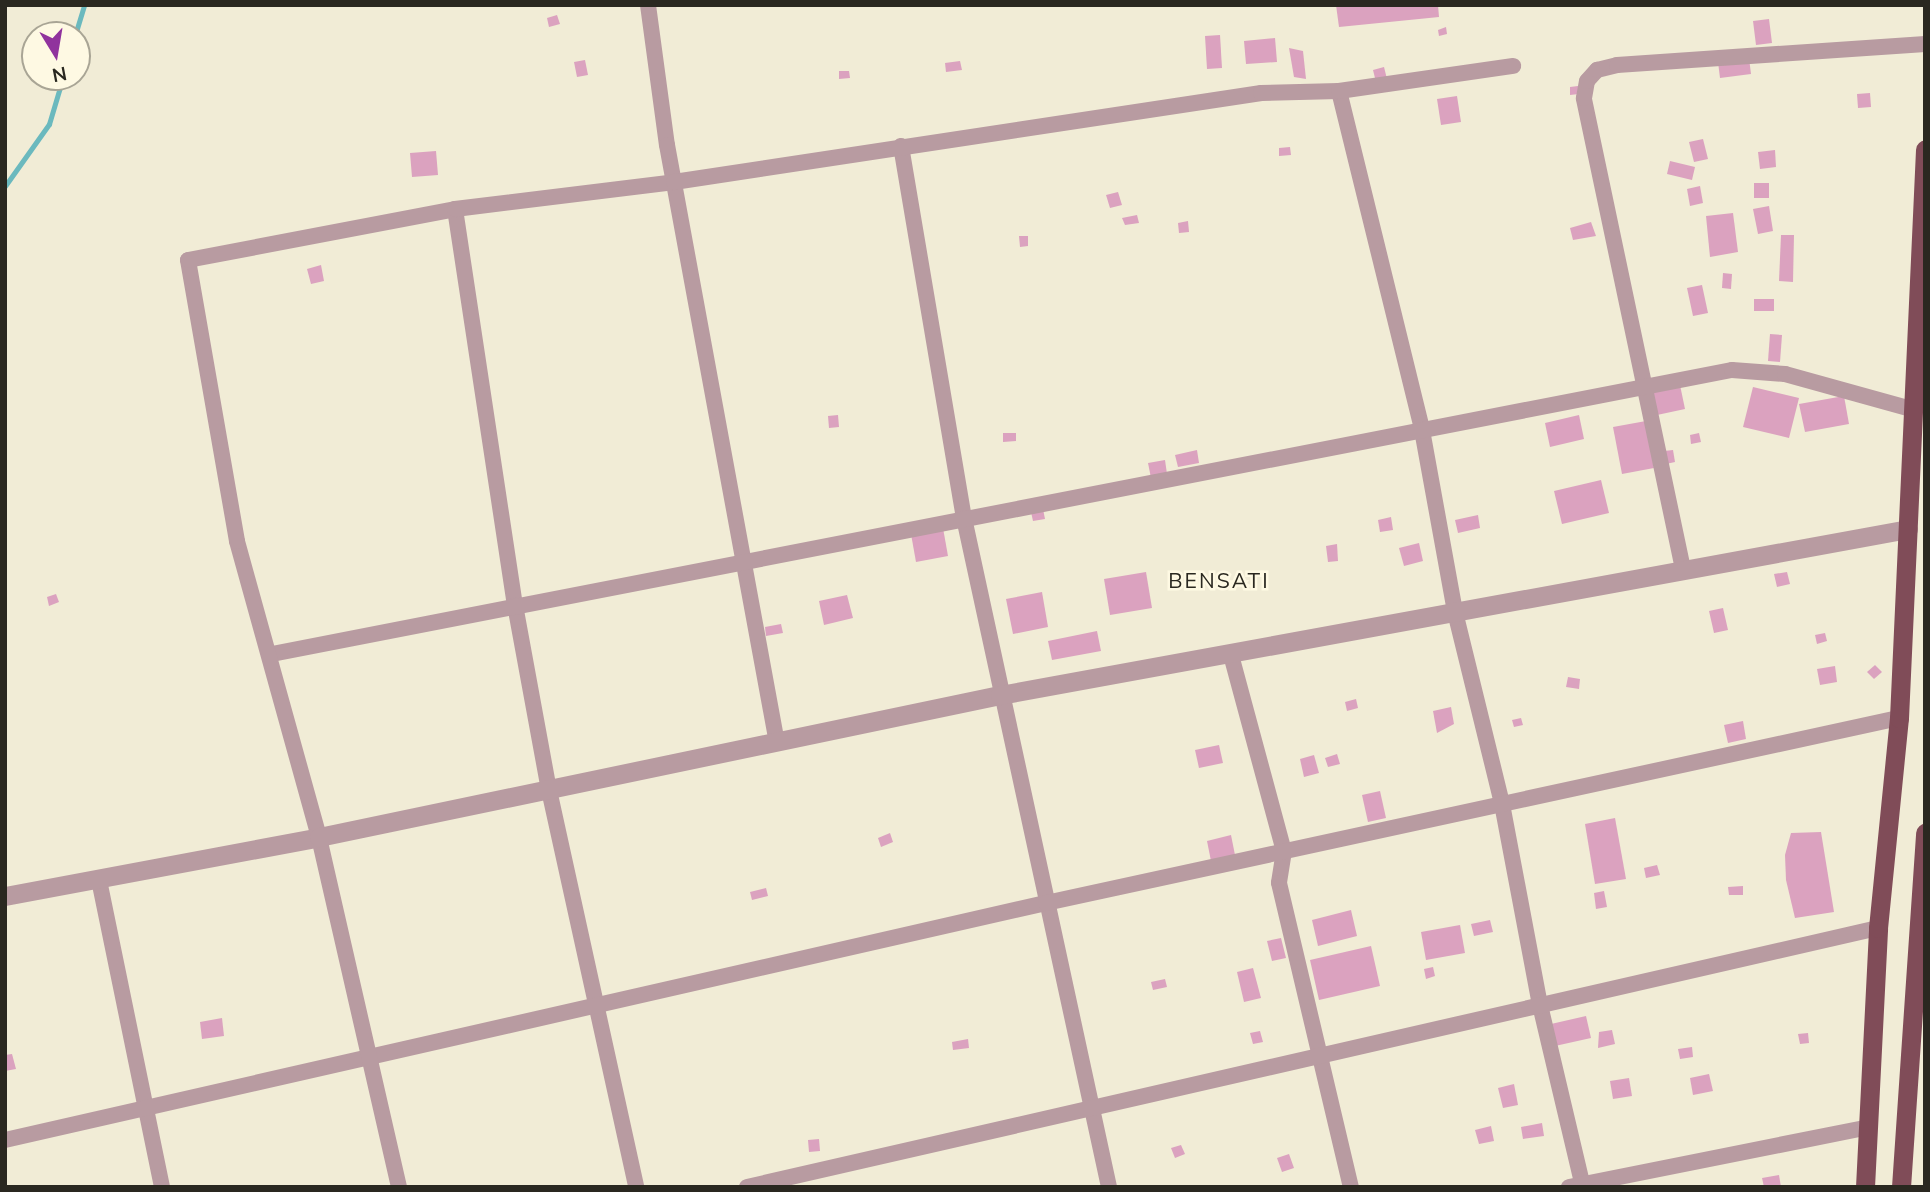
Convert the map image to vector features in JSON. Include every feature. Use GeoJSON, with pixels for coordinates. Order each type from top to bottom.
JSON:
{"type":"FeatureCollection","features":[{"type":"Feature","properties":{"kind":"highway"},"geometry":{"type":"LineString","coordinates":[[1865,1187],[1878,928],[1899,718],[1911,409],[1925,150]]}},
{"type":"Feature","properties":{"kind":"highway"},"geometry":{"type":"LineString","coordinates":[[1901,1187],[1925,833]]}},
{"type":"Feature","properties":{"kind":"street"},"geometry":{"type":"LineString","coordinates":[[648,5],[674,182],[777,743]]}},
{"type":"Feature","properties":{"kind":"street"},"geometry":{"type":"LineString","coordinates":[[1683,569],[1584,98],[1587,81],[1597,70],[1617,65],[1925,44]]}},
{"type":"Feature","properties":{"kind":"street"},"geometry":{"type":"LineString","coordinates":[[399,1187],[372,1058],[319,836],[272,654],[237,541],[188,260],[455,209],[674,182],[1261,93],[1339,91],[1513,66]]}},
{"type":"Feature","properties":{"kind":"street"},"geometry":{"type":"LineString","coordinates":[[1339,91],[1422,430],[1455,612],[1502,804],[1578,1186],[1868,1127]]}},
{"type":"Feature","properties":{"kind":"street"},"geometry":{"type":"LineString","coordinates":[[901,146],[964,517],[1000,695],[1109,1187]]}},
{"type":"Feature","properties":{"kind":"street"},"geometry":{"type":"LineString","coordinates":[[455,209],[515,605],[549,790],[636,1187]]}},
{"type":"Feature","properties":{"kind":"street"},"geometry":{"type":"LineString","coordinates":[[272,654],[744,559],[1732,370],[1785,374],[1911,409]]}},
{"type":"Feature","properties":{"kind":"street"},"geometry":{"type":"LineString","coordinates":[[5,896],[99,880],[549,790],[1000,695],[1231,655],[1908,529]]}},
{"type":"Feature","properties":{"kind":"street"},"geometry":{"type":"LineString","coordinates":[[1231,655],[1284,851],[1279,883],[1317,1053],[1351,1187]]}},
{"type":"Feature","properties":{"kind":"street"},"geometry":{"type":"LineString","coordinates":[[5,1140],[1046,903],[1899,718]]}},
{"type":"Feature","properties":{"kind":"street"},"geometry":{"type":"LineString","coordinates":[[99,880],[162,1187]]}},
{"type":"Feature","properties":{"kind":"street"},"geometry":{"type":"LineString","coordinates":[[747,1187],[1317,1053],[1878,928]]}},
{"type":"Feature","properties":{"kind":"building"},"geometry":{"type":"Polygon","coordinates":[[[1336,5],[1438,5],[1439,17],[1339,27],[1336,5]]]}},
{"type":"Feature","properties":{"kind":"building"},"geometry":{"type":"Polygon","coordinates":[[[557,15],[560,24],[549,27],[547,18],[557,15]]]}},
{"type":"Feature","properties":{"kind":"building"},"geometry":{"type":"Polygon","coordinates":[[[1769,19],[1772,43],[1756,45],[1753,21],[1769,19]]]}},
{"type":"Feature","properties":{"kind":"building"},"geometry":{"type":"Polygon","coordinates":[[[1446,27],[1447,34],[1439,36],[1438,30],[1446,27]]]}},
{"type":"Feature","properties":{"kind":"building"},"geometry":{"type":"Polygon","coordinates":[[[1220,35],[1222,68],[1207,69],[1205,36],[1220,35]]]}},
{"type":"Feature","properties":{"kind":"building"},"geometry":{"type":"Polygon","coordinates":[[[1275,38],[1277,62],[1246,64],[1244,41],[1275,38]]]}},
{"type":"Feature","properties":{"kind":"building"},"geometry":{"type":"Polygon","coordinates":[[[1289,48],[1303,51],[1306,79],[1294,77],[1289,48]]]}},
{"type":"Feature","properties":{"kind":"building"},"geometry":{"type":"Polygon","coordinates":[[[1749,58],[1751,74],[1720,78],[1718,62],[1749,58]]]}},
{"type":"Feature","properties":{"kind":"building"},"geometry":{"type":"Polygon","coordinates":[[[585,60],[588,75],[577,77],[574,62],[585,60]]]}},
{"type":"Feature","properties":{"kind":"building"},"geometry":{"type":"Polygon","coordinates":[[[960,61],[962,70],[946,72],[945,63],[960,61]]]}},
{"type":"Feature","properties":{"kind":"building"},"geometry":{"type":"Polygon","coordinates":[[[1384,67],[1387,79],[1376,82],[1373,70],[1384,67]]]}},
{"type":"Feature","properties":{"kind":"building"},"geometry":{"type":"Polygon","coordinates":[[[839,71],[849,71],[850,78],[839,79],[839,71]]]}},
{"type":"Feature","properties":{"kind":"building"},"geometry":{"type":"Polygon","coordinates":[[[1578,86],[1579,94],[1570,95],[1570,87],[1578,86]]]}},
{"type":"Feature","properties":{"kind":"building"},"geometry":{"type":"Polygon","coordinates":[[[1870,93],[1871,107],[1858,108],[1857,94],[1870,93]]]}},
{"type":"Feature","properties":{"kind":"building"},"geometry":{"type":"Polygon","coordinates":[[[1457,96],[1461,122],[1441,125],[1437,99],[1457,96]]]}},
{"type":"Feature","properties":{"kind":"building"},"geometry":{"type":"Polygon","coordinates":[[[1703,139],[1708,159],[1694,162],[1689,142],[1703,139]]]}},
{"type":"Feature","properties":{"kind":"building"},"geometry":{"type":"Polygon","coordinates":[[[1290,147],[1291,155],[1279,156],[1279,148],[1290,147]]]}},
{"type":"Feature","properties":{"kind":"building"},"geometry":{"type":"Polygon","coordinates":[[[1775,150],[1776,167],[1760,169],[1758,152],[1775,150]]]}},
{"type":"Feature","properties":{"kind":"building"},"geometry":{"type":"Polygon","coordinates":[[[436,151],[438,175],[412,177],[410,153],[436,151]]]}},
{"type":"Feature","properties":{"kind":"building"},"geometry":{"type":"Polygon","coordinates":[[[1670,161],[1695,167],[1692,180],[1667,174],[1670,161]]]}},
{"type":"Feature","properties":{"kind":"building"},"geometry":{"type":"Polygon","coordinates":[[[1754,183],[1769,183],[1769,198],[1754,198],[1754,183]]]}},
{"type":"Feature","properties":{"kind":"building"},"geometry":{"type":"Polygon","coordinates":[[[1700,186],[1703,203],[1690,206],[1687,189],[1700,186]]]}},
{"type":"Feature","properties":{"kind":"building"},"geometry":{"type":"Polygon","coordinates":[[[1118,192],[1122,205],[1110,208],[1106,195],[1118,192]]]}},
{"type":"Feature","properties":{"kind":"building"},"geometry":{"type":"Polygon","coordinates":[[[1769,206],[1773,231],[1758,234],[1753,209],[1769,206]]]}},
{"type":"Feature","properties":{"kind":"building"},"geometry":{"type":"Polygon","coordinates":[[[1733,213],[1738,252],[1710,257],[1706,216],[1733,213]]]}},
{"type":"Feature","properties":{"kind":"building"},"geometry":{"type":"Polygon","coordinates":[[[1137,215],[1139,223],[1125,225],[1122,218],[1137,215]]]}},
{"type":"Feature","properties":{"kind":"building"},"geometry":{"type":"Polygon","coordinates":[[[1188,221],[1189,232],[1179,233],[1178,223],[1188,221]]]}},
{"type":"Feature","properties":{"kind":"building"},"geometry":{"type":"Polygon","coordinates":[[[1591,222],[1596,236],[1573,240],[1570,228],[1591,222]]]}},
{"type":"Feature","properties":{"kind":"building"},"geometry":{"type":"Polygon","coordinates":[[[1781,235],[1794,235],[1793,282],[1779,281],[1781,235]]]}},
{"type":"Feature","properties":{"kind":"building"},"geometry":{"type":"Polygon","coordinates":[[[1019,236],[1028,236],[1028,246],[1020,247],[1019,236]]]}},
{"type":"Feature","properties":{"kind":"building"},"geometry":{"type":"Polygon","coordinates":[[[321,265],[324,281],[311,284],[307,269],[321,265]]]}},
{"type":"Feature","properties":{"kind":"building"},"geometry":{"type":"Polygon","coordinates":[[[1723,273],[1732,274],[1731,289],[1722,288],[1723,273]]]}},
{"type":"Feature","properties":{"kind":"building"},"geometry":{"type":"Polygon","coordinates":[[[1702,285],[1708,313],[1693,316],[1687,288],[1702,285]]]}},
{"type":"Feature","properties":{"kind":"building"},"geometry":{"type":"Polygon","coordinates":[[[1754,299],[1774,299],[1774,311],[1754,311],[1754,299]]]}},
{"type":"Feature","properties":{"kind":"building"},"geometry":{"type":"Polygon","coordinates":[[[1770,334],[1782,335],[1780,362],[1768,361],[1770,334]]]}},
{"type":"Feature","properties":{"kind":"building"},"geometry":{"type":"Polygon","coordinates":[[[1680,385],[1685,409],[1657,415],[1652,391],[1680,385]]]}},
{"type":"Feature","properties":{"kind":"building"},"geometry":{"type":"Polygon","coordinates":[[[1753,387],[1799,398],[1789,438],[1743,427],[1753,387]]]}},
{"type":"Feature","properties":{"kind":"building"},"geometry":{"type":"Polygon","coordinates":[[[1844,396],[1849,424],[1805,432],[1799,404],[1844,396]]]}},
{"type":"Feature","properties":{"kind":"building"},"geometry":{"type":"Polygon","coordinates":[[[838,415],[839,427],[829,428],[828,416],[838,415]]]}},
{"type":"Feature","properties":{"kind":"building"},"geometry":{"type":"Polygon","coordinates":[[[1579,415],[1584,439],[1550,447],[1545,423],[1579,415]]]}},
{"type":"Feature","properties":{"kind":"building"},"geometry":{"type":"Polygon","coordinates":[[[1646,421],[1654,468],[1622,474],[1613,427],[1646,421]]]}},
{"type":"Feature","properties":{"kind":"building"},"geometry":{"type":"Polygon","coordinates":[[[1003,433],[1016,433],[1016,441],[1003,442],[1003,433]]]}},
{"type":"Feature","properties":{"kind":"building"},"geometry":{"type":"Polygon","coordinates":[[[1699,433],[1701,442],[1691,444],[1690,435],[1699,433]]]}},
{"type":"Feature","properties":{"kind":"building"},"geometry":{"type":"Polygon","coordinates":[[[1197,450],[1199,463],[1178,467],[1175,455],[1197,450]]]}},
{"type":"Feature","properties":{"kind":"building"},"geometry":{"type":"Polygon","coordinates":[[[1673,450],[1675,462],[1666,464],[1664,451],[1673,450]]]}},
{"type":"Feature","properties":{"kind":"building"},"geometry":{"type":"Polygon","coordinates":[[[1165,460],[1167,474],[1151,478],[1148,463],[1165,460]]]}},
{"type":"Feature","properties":{"kind":"building"},"geometry":{"type":"Polygon","coordinates":[[[1601,480],[1609,513],[1562,524],[1554,491],[1601,480]]]}},
{"type":"Feature","properties":{"kind":"building"},"geometry":{"type":"Polygon","coordinates":[[[1043,509],[1045,519],[1033,521],[1031,512],[1043,509]]]}},
{"type":"Feature","properties":{"kind":"building"},"geometry":{"type":"Polygon","coordinates":[[[1478,515],[1480,528],[1458,533],[1455,520],[1478,515]]]}},
{"type":"Feature","properties":{"kind":"building"},"geometry":{"type":"Polygon","coordinates":[[[1391,517],[1393,530],[1380,532],[1378,520],[1391,517]]]}},
{"type":"Feature","properties":{"kind":"building"},"geometry":{"type":"Polygon","coordinates":[[[943,528],[948,556],[916,562],[911,534],[943,528]]]}},
{"type":"Feature","properties":{"kind":"building"},"geometry":{"type":"Polygon","coordinates":[[[1419,543],[1423,561],[1404,566],[1399,548],[1419,543]]]}},
{"type":"Feature","properties":{"kind":"building"},"geometry":{"type":"Polygon","coordinates":[[[1337,544],[1338,561],[1328,562],[1326,546],[1337,544]]]}},
{"type":"Feature","properties":{"kind":"building"},"geometry":{"type":"Polygon","coordinates":[[[1146,572],[1152,608],[1110,615],[1104,579],[1146,572]]]}},
{"type":"Feature","properties":{"kind":"building"},"geometry":{"type":"Polygon","coordinates":[[[1787,572],[1790,584],[1777,587],[1774,574],[1787,572]]]}},
{"type":"Feature","properties":{"kind":"building"},"geometry":{"type":"Polygon","coordinates":[[[1042,592],[1048,627],[1013,634],[1006,599],[1042,592]]]}},
{"type":"Feature","properties":{"kind":"building"},"geometry":{"type":"Polygon","coordinates":[[[56,594],[59,602],[49,606],[47,597],[56,594]]]}},
{"type":"Feature","properties":{"kind":"building"},"geometry":{"type":"Polygon","coordinates":[[[847,595],[853,618],[824,625],[819,601],[847,595]]]}},
{"type":"Feature","properties":{"kind":"building"},"geometry":{"type":"Polygon","coordinates":[[[1723,608],[1728,630],[1714,633],[1709,611],[1723,608]]]}},
{"type":"Feature","properties":{"kind":"building"},"geometry":{"type":"Polygon","coordinates":[[[781,624],[783,633],[766,636],[765,627],[781,624]]]}},
{"type":"Feature","properties":{"kind":"building"},"geometry":{"type":"Polygon","coordinates":[[[1097,631],[1101,651],[1052,660],[1048,641],[1097,631]]]}},
{"type":"Feature","properties":{"kind":"building"},"geometry":{"type":"Polygon","coordinates":[[[1825,633],[1827,641],[1817,644],[1815,635],[1825,633]]]}},
{"type":"Feature","properties":{"kind":"building"},"geometry":{"type":"Polygon","coordinates":[[[1875,665],[1882,672],[1874,679],[1867,672],[1875,665]]]}},
{"type":"Feature","properties":{"kind":"building"},"geometry":{"type":"Polygon","coordinates":[[[1835,666],[1837,682],[1820,685],[1817,669],[1835,666]]]}},
{"type":"Feature","properties":{"kind":"building"},"geometry":{"type":"Polygon","coordinates":[[[1568,677],[1580,679],[1579,689],[1566,687],[1568,677]]]}},
{"type":"Feature","properties":{"kind":"building"},"geometry":{"type":"Polygon","coordinates":[[[1356,699],[1358,708],[1347,711],[1345,702],[1356,699]]]}},
{"type":"Feature","properties":{"kind":"building"},"geometry":{"type":"Polygon","coordinates":[[[1451,707],[1454,724],[1437,733],[1433,711],[1451,707]]]}},
{"type":"Feature","properties":{"kind":"building"},"geometry":{"type":"Polygon","coordinates":[[[1521,718],[1523,725],[1514,727],[1512,720],[1521,718]]]}},
{"type":"Feature","properties":{"kind":"building"},"geometry":{"type":"Polygon","coordinates":[[[1743,721],[1746,739],[1728,743],[1724,725],[1743,721]]]}},
{"type":"Feature","properties":{"kind":"building"},"geometry":{"type":"Polygon","coordinates":[[[1219,745],[1223,763],[1199,768],[1195,750],[1219,745]]]}},
{"type":"Feature","properties":{"kind":"building"},"geometry":{"type":"Polygon","coordinates":[[[1337,754],[1340,764],[1328,767],[1325,758],[1337,754]]]}},
{"type":"Feature","properties":{"kind":"building"},"geometry":{"type":"Polygon","coordinates":[[[1314,755],[1319,773],[1304,777],[1300,759],[1314,755]]]}},
{"type":"Feature","properties":{"kind":"building"},"geometry":{"type":"Polygon","coordinates":[[[1380,791],[1386,818],[1368,822],[1362,795],[1380,791]]]}},
{"type":"Feature","properties":{"kind":"building"},"geometry":{"type":"Polygon","coordinates":[[[1615,818],[1626,879],[1595,884],[1585,824],[1615,818]]]}},
{"type":"Feature","properties":{"kind":"building"},"geometry":{"type":"Polygon","coordinates":[[[1821,832],[1834,912],[1795,918],[1786,880],[1785,855],[1791,833],[1821,832]]]}},
{"type":"Feature","properties":{"kind":"building"},"geometry":{"type":"Polygon","coordinates":[[[890,833],[893,842],[881,847],[878,838],[890,833]]]}},
{"type":"Feature","properties":{"kind":"building"},"geometry":{"type":"Polygon","coordinates":[[[1231,835],[1235,855],[1211,861],[1207,841],[1231,835]]]}},
{"type":"Feature","properties":{"kind":"building"},"geometry":{"type":"Polygon","coordinates":[[[1657,865],[1660,875],[1646,878],[1644,868],[1657,865]]]}},
{"type":"Feature","properties":{"kind":"building"},"geometry":{"type":"Polygon","coordinates":[[[1743,886],[1743,895],[1729,895],[1728,887],[1743,886]]]}},
{"type":"Feature","properties":{"kind":"building"},"geometry":{"type":"Polygon","coordinates":[[[766,888],[768,896],[752,900],[750,892],[766,888]]]}},
{"type":"Feature","properties":{"kind":"building"},"geometry":{"type":"Polygon","coordinates":[[[1604,891],[1607,907],[1596,909],[1594,893],[1604,891]]]}},
{"type":"Feature","properties":{"kind":"building"},"geometry":{"type":"Polygon","coordinates":[[[1351,910],[1357,936],[1318,946],[1312,920],[1351,910]]]}},
{"type":"Feature","properties":{"kind":"building"},"geometry":{"type":"Polygon","coordinates":[[[1490,920],[1493,932],[1474,936],[1471,924],[1490,920]]]}},
{"type":"Feature","properties":{"kind":"building"},"geometry":{"type":"Polygon","coordinates":[[[1460,925],[1465,953],[1426,960],[1421,932],[1460,925]]]}},
{"type":"Feature","properties":{"kind":"building"},"geometry":{"type":"Polygon","coordinates":[[[1281,938],[1286,958],[1272,961],[1267,941],[1281,938]]]}},
{"type":"Feature","properties":{"kind":"building"},"geometry":{"type":"Polygon","coordinates":[[[1371,946],[1380,986],[1319,1000],[1310,960],[1371,946]]]}},
{"type":"Feature","properties":{"kind":"building"},"geometry":{"type":"Polygon","coordinates":[[[1433,967],[1435,976],[1426,979],[1424,969],[1433,967]]]}},
{"type":"Feature","properties":{"kind":"building"},"geometry":{"type":"Polygon","coordinates":[[[1253,968],[1261,998],[1244,1002],[1237,972],[1253,968]]]}},
{"type":"Feature","properties":{"kind":"building"},"geometry":{"type":"Polygon","coordinates":[[[1165,979],[1167,987],[1153,990],[1151,982],[1165,979]]]}},
{"type":"Feature","properties":{"kind":"building"},"geometry":{"type":"Polygon","coordinates":[[[1586,1016],[1591,1038],[1555,1046],[1551,1024],[1586,1016]]]}},
{"type":"Feature","properties":{"kind":"building"},"geometry":{"type":"Polygon","coordinates":[[[222,1018],[224,1036],[202,1039],[200,1022],[222,1018]]]}},
{"type":"Feature","properties":{"kind":"building"},"geometry":{"type":"Polygon","coordinates":[[[1612,1030],[1615,1044],[1598,1048],[1599,1032],[1612,1030]]]}},
{"type":"Feature","properties":{"kind":"building"},"geometry":{"type":"Polygon","coordinates":[[[1260,1031],[1263,1042],[1253,1044],[1250,1033],[1260,1031]]]}},
{"type":"Feature","properties":{"kind":"building"},"geometry":{"type":"Polygon","coordinates":[[[1808,1033],[1809,1043],[1800,1044],[1798,1034],[1808,1033]]]}},
{"type":"Feature","properties":{"kind":"building"},"geometry":{"type":"Polygon","coordinates":[[[968,1039],[969,1048],[953,1050],[952,1042],[968,1039]]]}},
{"type":"Feature","properties":{"kind":"building"},"geometry":{"type":"Polygon","coordinates":[[[1692,1047],[1693,1057],[1680,1059],[1678,1049],[1692,1047]]]}},
{"type":"Feature","properties":{"kind":"building"},"geometry":{"type":"Polygon","coordinates":[[[12,1054],[16,1069],[5,1071],[5,1055],[12,1054]]]}},
{"type":"Feature","properties":{"kind":"building"},"geometry":{"type":"Polygon","coordinates":[[[1709,1074],[1713,1091],[1693,1095],[1690,1078],[1709,1074]]]}},
{"type":"Feature","properties":{"kind":"building"},"geometry":{"type":"Polygon","coordinates":[[[1629,1078],[1632,1096],[1613,1099],[1610,1081],[1629,1078]]]}},
{"type":"Feature","properties":{"kind":"building"},"geometry":{"type":"Polygon","coordinates":[[[1514,1084],[1518,1105],[1503,1108],[1498,1088],[1514,1084]]]}},
{"type":"Feature","properties":{"kind":"building"},"geometry":{"type":"Polygon","coordinates":[[[1542,1123],[1544,1136],[1523,1139],[1521,1127],[1542,1123]]]}},
{"type":"Feature","properties":{"kind":"building"},"geometry":{"type":"Polygon","coordinates":[[[1491,1126],[1494,1141],[1479,1144],[1475,1130],[1491,1126]]]}},
{"type":"Feature","properties":{"kind":"building"},"geometry":{"type":"Polygon","coordinates":[[[819,1139],[820,1151],[809,1152],[808,1140],[819,1139]]]}},
{"type":"Feature","properties":{"kind":"building"},"geometry":{"type":"Polygon","coordinates":[[[1181,1145],[1185,1154],[1175,1158],[1171,1148],[1181,1145]]]}},
{"type":"Feature","properties":{"kind":"building"},"geometry":{"type":"Polygon","coordinates":[[[1289,1154],[1294,1168],[1282,1172],[1277,1158],[1289,1154]]]}},
{"type":"Feature","properties":{"kind":"building"},"geometry":{"type":"Polygon","coordinates":[[[1779,1175],[1781,1187],[1764,1187],[1762,1178],[1779,1175]]]}},
{"type":"Feature","properties":{"kind":"waterway"},"geometry":{"type":"LineString","coordinates":[[79,21],[84,5]]}},
{"type":"Feature","properties":{"kind":"waterway"},"geometry":{"type":"LineString","coordinates":[[5,186],[49,124],[59,91]]}},
{"type":"Feature","properties":{"kind":"district","name":"BENSATI"},"geometry":{"type":"Point","coordinates":[1219,580]}}]}
